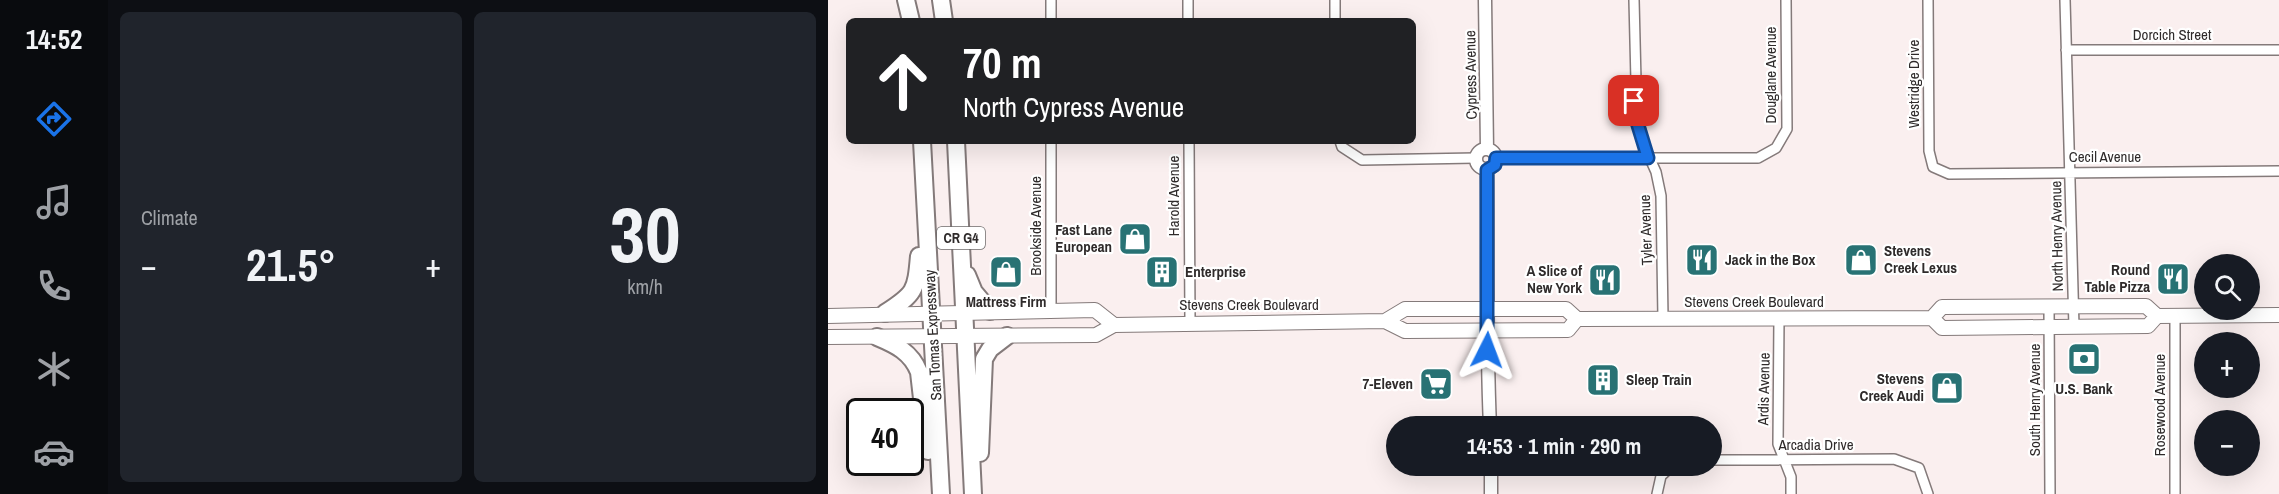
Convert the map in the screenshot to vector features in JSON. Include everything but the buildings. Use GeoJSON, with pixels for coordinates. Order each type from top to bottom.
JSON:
{"type":"FeatureCollection","features":[{"type":"Feature","properties":{"kind":"highway"},"geometry":{"type":"LineString","coordinates":[[906,0],[910,18]]}},
{"type":"Feature","properties":{"kind":"highway"},"geometry":{"type":"LineString","coordinates":[[941,0],[944,18]]}},
{"type":"Feature","properties":{"kind":"highway","name":"San Tomas Expressway"},"geometry":{"type":"LineString","coordinates":[[922,144],[940,494]]}},
{"type":"Feature","properties":{"kind":"highway","name":"CR G4"},"geometry":{"type":"LineString","coordinates":[[956,144],[973,494]]}},
{"type":"Feature","properties":{"kind":"highway"},"geometry":{"type":"LineString","coordinates":[[885,313],[903,302],[915,289],[925,180]]}},
{"type":"Feature","properties":{"kind":"highway"},"geometry":{"type":"LineString","coordinates":[[962,259],[974,292],[990,311]]}},
{"type":"Feature","properties":{"kind":"highway"},"geometry":{"type":"LineString","coordinates":[[877,336],[903,350],[919,372],[929,453],[940,494]]}},
{"type":"Feature","properties":{"kind":"highway"},"geometry":{"type":"LineString","coordinates":[[972,476],[980,452],[984,359],[990,349],[1007,336]]}},
{"type":"Feature","properties":{"kind":"main road","name":"Stevens Creek Boulevard"},"geometry":{"type":"LineString","coordinates":[[1932,318],[1942,307],[2146,306],[2157,316],[2279,315]]}},
{"type":"Feature","properties":{"kind":"main road","name":"Stevens Creek Boulevard"},"geometry":{"type":"LineString","coordinates":[[1385,321],[1405,309],[1566,309],[1577,319],[1932,318],[1942,328],[2148,326],[2157,316]]}},
{"type":"Feature","properties":{"kind":"main road"},"geometry":{"type":"LineString","coordinates":[[828,316],[1095,310],[1114,325]]}},
{"type":"Feature","properties":{"kind":"main road","name":"Stevens Creek Boulevard"},"geometry":{"type":"LineString","coordinates":[[828,337],[1096,335],[1114,325],[1190,322],[1385,321],[1405,331],[1568,330],[1577,319]]}},
{"type":"Feature","properties":{"kind":"street"},"geometry":{"type":"LineString","coordinates":[[1050,0],[1051,18]]}},
{"type":"Feature","properties":{"kind":"street"},"geometry":{"type":"LineString","coordinates":[[1188,0],[1188,18]]}},
{"type":"Feature","properties":{"kind":"street"},"geometry":{"type":"LineString","coordinates":[[1335,0],[1335,18]]}},
{"type":"Feature","properties":{"kind":"street","name":"Cypress Avenue"},"geometry":{"type":"LineString","coordinates":[[1485,0],[1486,149]]}},
{"type":"Feature","properties":{"kind":"street","name":"Tyler Avenue"},"geometry":{"type":"LineString","coordinates":[[1634,0],[1634,101],[1637,122],[1648,158],[1656,172],[1661,196],[1663,318]]}},
{"type":"Feature","properties":{"kind":"street","name":"Douglane Avenue"},"geometry":{"type":"LineString","coordinates":[[1648,158],[1758,158],[1776,148],[1787,129],[1786,0]]}},
{"type":"Feature","properties":{"kind":"street","name":"Westridge Drive"},"geometry":{"type":"LineString","coordinates":[[1928,0],[1929,151],[1933,167]]}},
{"type":"Feature","properties":{"kind":"street","name":"North Henry Avenue"},"geometry":{"type":"LineString","coordinates":[[2066,0],[2074,327]]}},
{"type":"Feature","properties":{"kind":"street","name":"Dorcich Street"},"geometry":{"type":"LineString","coordinates":[[2066,50],[2279,50]]}},
{"type":"Feature","properties":{"kind":"street","name":"Brookside Avenue"},"geometry":{"type":"LineString","coordinates":[[1051,144],[1051,310]]}},
{"type":"Feature","properties":{"kind":"street","name":"Harold Avenue"},"geometry":{"type":"LineString","coordinates":[[1189,144],[1190,322]]}},
{"type":"Feature","properties":{"kind":"street"},"geometry":{"type":"LineString","coordinates":[[1341,144],[1362,160],[1476,159]]}},
{"type":"Feature","properties":{"kind":"street"},"geometry":{"type":"LineString","coordinates":[[1486,149],[1494,153],[1496,158],[1495,165],[1487,170],[1480,168],[1476,159],[1478,153],[1486,149]]}},
{"type":"Feature","properties":{"kind":"street"},"geometry":{"type":"LineString","coordinates":[[1496,158],[1648,158]]}},
{"type":"Feature","properties":{"kind":"street","name":"Cecil Avenue"},"geometry":{"type":"LineString","coordinates":[[1933,167],[1949,174],[2279,171]]}},
{"type":"Feature","properties":{"kind":"street"},"geometry":{"type":"LineString","coordinates":[[1487,170],[1489,309],[1487,352],[1490,416]]}},
{"type":"Feature","properties":{"kind":"street","name":"South Henry Avenue"},"geometry":{"type":"LineString","coordinates":[[2049,307],[2050,494]]}},
{"type":"Feature","properties":{"kind":"street","name":"Rosewood Avenue"},"geometry":{"type":"LineString","coordinates":[[2175,316],[2175,494]]}},
{"type":"Feature","properties":{"kind":"street","name":"Ardis Avenue"},"geometry":{"type":"LineString","coordinates":[[1779,318],[1778,444],[1791,477],[1791,494]]}},
{"type":"Feature","properties":{"kind":"street","name":"Arcadia Drive"},"geometry":{"type":"LineString","coordinates":[[1722,460],[1894,459],[1919,468],[1928,494]]}},
{"type":"Feature","properties":{"kind":"street"},"geometry":{"type":"LineString","coordinates":[[1491,476],[1491,494]]}},
{"type":"Feature","properties":{"kind":"street"},"geometry":{"type":"LineString","coordinates":[[1657,494],[1659,482],[1663,476]]}},
{"type":"Feature","properties":{"kind":"place","name":"Fast Lane European"},"geometry":{"type":"Point","coordinates":[1135,239]}},
{"type":"Feature","properties":{"kind":"place","name":"Jack in the Box"},"geometry":{"type":"Point","coordinates":[1702,260]}},
{"type":"Feature","properties":{"kind":"place","name":"Stevens Creek Lexus"},"geometry":{"type":"Point","coordinates":[1861,260]}},
{"type":"Feature","properties":{"kind":"place","name":"Mattress Firm"},"geometry":{"type":"Point","coordinates":[1006,272]}},
{"type":"Feature","properties":{"kind":"place","name":"Enterprise"},"geometry":{"type":"Point","coordinates":[1162,272]}},
{"type":"Feature","properties":{"kind":"place","name":"Round Table Pizza"},"geometry":{"type":"Point","coordinates":[2173,279]}},
{"type":"Feature","properties":{"kind":"place","name":"A Slice of New York"},"geometry":{"type":"Point","coordinates":[1605,280]}},
{"type":"Feature","properties":{"kind":"place","name":"U.S. Bank"},"geometry":{"type":"Point","coordinates":[2084,359]}},
{"type":"Feature","properties":{"kind":"place","name":"Sleep Train"},"geometry":{"type":"Point","coordinates":[1603,380]}},
{"type":"Feature","properties":{"kind":"place","name":"7-Eleven"},"geometry":{"type":"Point","coordinates":[1436,384]}},
{"type":"Feature","properties":{"kind":"place","name":"Stevens Creek Audi"},"geometry":{"type":"Point","coordinates":[1947,388]}},
{"type":"Feature","properties":{"kind":"route"},"geometry":{"type":"LineString","coordinates":[[1487,350],[1489,331],[1487,170],[1495,165],[1496,158],[1648,158],[1637,122],[1634,101]]}}]}
